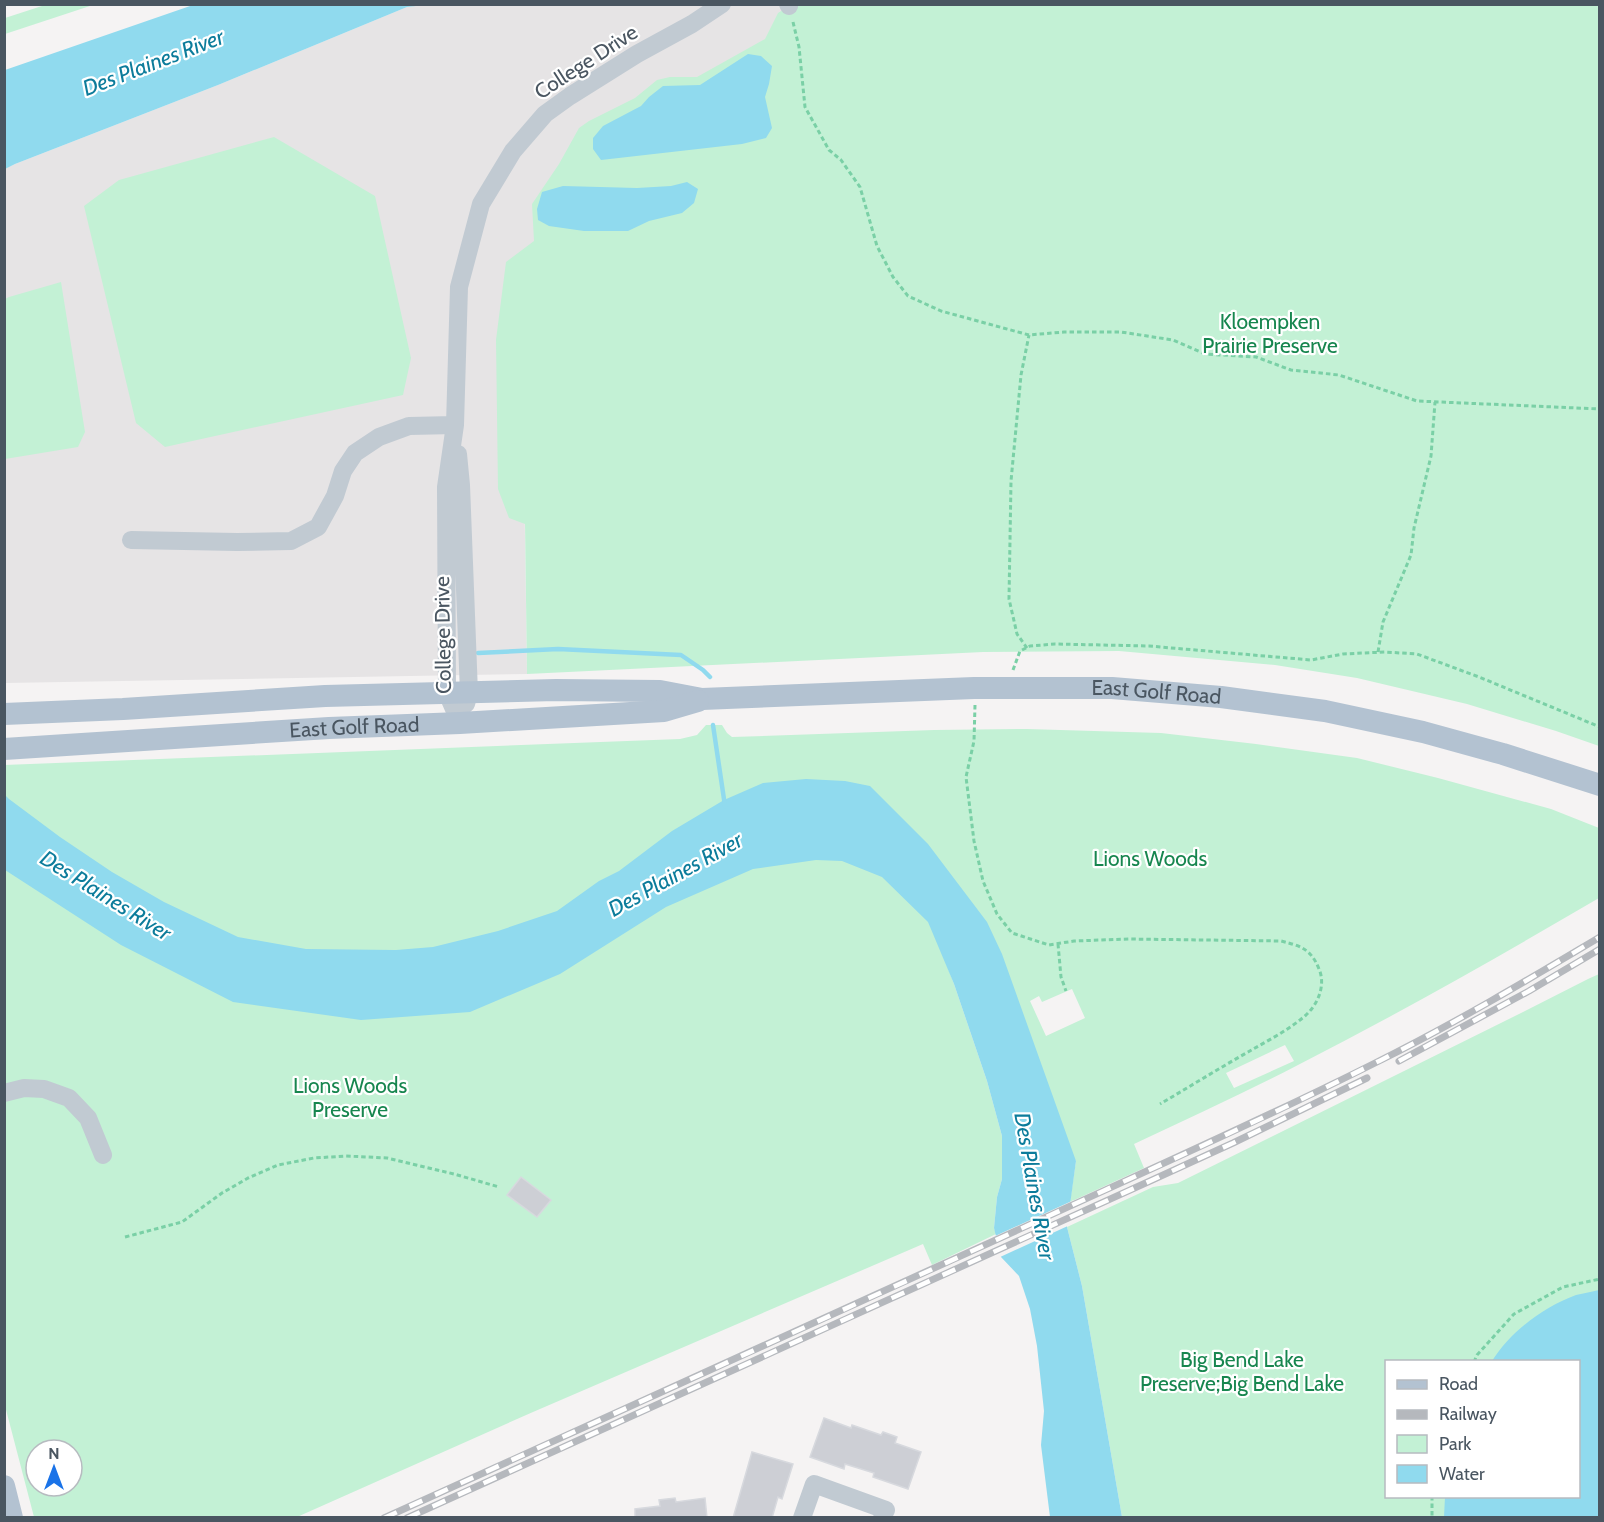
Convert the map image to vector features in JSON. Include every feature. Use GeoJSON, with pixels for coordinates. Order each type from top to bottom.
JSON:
{"type":"FeatureCollection","features":[{"type":"Feature","properties":{"kind":"main road","name":"East Golf Road"},"geometry":{"type":"LineString","coordinates":[[4,714],[325,696],[556,690],[660,691],[702,699],[974,688],[1122,689],[1221,697],[1325,711],[1423,732],[1503,754],[1599,785]]}},
{"type":"Feature","properties":{"kind":"main road","name":"East Golf Road"},"geometry":{"type":"LineString","coordinates":[[4,750],[329,728],[664,711],[702,699]]}},
{"type":"Feature","properties":{"kind":"main road"},"geometry":{"type":"LineString","coordinates":[[4,1486],[12,1518]]}},
{"type":"Feature","properties":{"kind":"street","name":"College Drive"},"geometry":{"type":"LineString","coordinates":[[460,723],[458,693],[461,485],[455,425],[459,287],[481,204],[513,151],[545,114],[637,54],[692,24],[722,4]]}},
{"type":"Feature","properties":{"kind":"street"},"geometry":{"type":"LineString","coordinates":[[131,540],[291,541],[318,527],[335,496],[343,471],[355,453],[379,437],[409,426],[455,425]]}},
{"type":"Feature","properties":{"kind":"street"},"geometry":{"type":"LineString","coordinates":[[4,1093],[24,1088],[44,1089],[69,1098],[88,1118],[104,1155]]}},
{"type":"Feature","properties":{"kind":"street"},"geometry":{"type":"LineString","coordinates":[[802,1518],[814,1484],[886,1510],[882,1518]]}},
{"type":"Feature","properties":{"kind":"path"},"geometry":{"type":"LineString","coordinates":[[789,5],[800,47],[805,107],[829,150],[841,160],[860,188],[877,246],[893,277],[908,296],[941,311],[1029,335],[1064,332],[1121,332],[1173,340],[1205,354],[1256,357],[1291,370],[1339,375],[1417,401],[1599,409]]}},
{"type":"Feature","properties":{"kind":"path"},"geometry":{"type":"LineString","coordinates":[[1026,648],[1017,634],[1010,599],[1011,481],[1022,375],[1029,335]]}},
{"type":"Feature","properties":{"kind":"path"},"geometry":{"type":"LineString","coordinates":[[1378,652],[1383,622],[1411,555],[1414,528],[1431,456],[1435,402]]}},
{"type":"Feature","properties":{"kind":"path"},"geometry":{"type":"LineString","coordinates":[[1006,688],[1020,651],[1030,646],[1055,644],[1149,646],[1311,660],[1343,654],[1378,652],[1417,654],[1599,727]]}},
{"type":"Feature","properties":{"kind":"path"},"geometry":{"type":"LineString","coordinates":[[974,688],[974,741],[966,777],[974,841],[983,881],[998,914],[1012,933],[1049,945],[1074,941],[1129,939],[1281,941],[1300,945],[1314,957],[1321,974],[1321,989],[1319,997],[1307,1014],[1274,1037],[1160,1104]]}},
{"type":"Feature","properties":{"kind":"path"},"geometry":{"type":"LineString","coordinates":[[1058,944],[1061,977],[1066,991]]}},
{"type":"Feature","properties":{"kind":"path"},"geometry":{"type":"LineString","coordinates":[[125,1237],[182,1222],[222,1193],[248,1178],[278,1166],[314,1158],[346,1156],[387,1158],[499,1187]]}},
{"type":"Feature","properties":{"kind":"path"},"geometry":{"type":"LineString","coordinates":[[1475,1360],[1514,1314],[1563,1287],[1599,1279]]}},
{"type":"Feature","properties":{"kind":"path"},"geometry":{"type":"LineString","coordinates":[[1432,1498],[1432,1518]]}},
{"type":"Feature","properties":{"kind":"shaded area"},"geometry":{"type":"Polygon","coordinates":[[[425,4],[850,5],[521,264],[527,674],[5,683],[4,169],[218,85],[407,7],[425,4]]]}},
{"type":"Feature","properties":{"kind":"green space"},"geometry":{"type":"Polygon","coordinates":[[[45,5],[93,5],[5,34],[5,18],[45,5]]]}},
{"type":"Feature","properties":{"kind":"green space","name":"Kloempken Prairie Preserve"},"geometry":{"type":"Polygon","coordinates":[[[791,5],[1599,5],[1599,746],[1467,704],[1357,678],[1275,665],[1119,651],[983,652],[527,674],[525,524],[509,518],[498,489],[496,340],[506,262],[534,241],[532,204],[559,164],[579,128],[635,98],[657,80],[670,77],[697,77],[765,39],[778,13],[791,5]]]}},
{"type":"Feature","properties":{"kind":"green space"},"geometry":{"type":"Polygon","coordinates":[[[274,137],[375,196],[411,358],[403,395],[165,447],[136,423],[84,206],[119,180],[274,137]]]}},
{"type":"Feature","properties":{"kind":"green space"},"geometry":{"type":"Polygon","coordinates":[[[61,282],[85,432],[78,447],[5,459],[5,299],[61,282]]]}},
{"type":"Feature","properties":{"kind":"green space","name":"Lions Woods Preserve"},"geometry":{"type":"Polygon","coordinates":[[[706,725],[722,725],[732,737],[1027,729],[1161,733],[1357,758],[1551,809],[1599,828],[1599,898],[1450,984],[1336,1045],[1257,1086],[1134,1144],[1144,1168],[1070,1202],[1076,1161],[942,953],[987,1081],[1002,1136],[1002,1179],[997,1197],[994,1228],[996,1234],[932,1265],[923,1244],[533,1412],[297,1517],[34,1517],[29,1498],[84,1498],[84,1438],[24,1438],[24,1479],[4,1402],[4,765],[680,739],[697,735],[706,725]],[[1072,989],[1042,1002],[1039,996],[1030,1001],[1046,1036],[1085,1018],[1072,989]],[[1285,1045],[1226,1073],[1234,1088],[1294,1061],[1285,1045]]]}},
{"type":"Feature","properties":{"kind":"green space","name":"Big Bend Lake Preserve;Big Bend Lake"},"geometry":{"type":"Polygon","coordinates":[[[1599,974],[1599,1517],[1122,1517],[1082,1286],[1067,1227],[1153,1187],[1178,1183],[1599,974]]]}},
{"type":"Feature","properties":{"kind":"water","name":"Des Plaines River"},"geometry":{"type":"Polygon","coordinates":[[[193,5],[425,5],[407,7],[5,169],[5,70],[193,5]]]}},
{"type":"Feature","properties":{"kind":"water"},"geometry":{"type":"Polygon","coordinates":[[[748,54],[761,56],[772,66],[765,97],[772,128],[766,138],[742,144],[601,160],[593,149],[593,138],[603,126],[641,106],[663,86],[700,85],[748,54]]]}},
{"type":"Feature","properties":{"kind":"water"},"geometry":{"type":"Polygon","coordinates":[[[687,182],[698,189],[694,203],[682,213],[649,221],[628,231],[584,231],[549,226],[538,220],[537,209],[542,192],[563,186],[637,188],[671,186],[687,182]]]}},
{"type":"Feature","properties":{"kind":"water","name":"Des Plaines River"},"geometry":{"type":"Polygon","coordinates":[[[806,779],[845,781],[870,786],[928,844],[987,922],[1002,954],[1076,1161],[1067,1227],[1082,1286],[1122,1517],[1050,1517],[1041,1445],[1044,1411],[1037,1346],[1030,1309],[1019,1276],[1001,1257],[994,1228],[997,1197],[1002,1179],[1002,1136],[987,1081],[954,984],[928,922],[882,877],[842,861],[816,860],[753,869],[666,907],[560,974],[470,1012],[361,1020],[233,1002],[121,945],[5,870],[4,794],[60,837],[112,872],[164,902],[238,937],[306,949],[396,950],[433,947],[498,931],[557,911],[599,881],[619,871],[672,831],[724,800],[763,783],[806,779]]]}},
{"type":"Feature","properties":{"kind":"water"},"geometry":{"type":"Polygon","coordinates":[[[1599,1290],[1599,1517],[1444,1517],[1445,1498],[1580,1498],[1580,1360],[1493,1360],[1508,1340],[1528,1322],[1551,1306],[1576,1295],[1599,1290]]]}},
{"type":"Feature","properties":{"kind":"pier"},"geometry":{"type":"Polygon","coordinates":[[[1074,1200],[1070,1225],[998,1258],[993,1237],[1074,1200]]]}},
{"type":"Feature","properties":{"kind":"building"},"geometry":{"type":"Polygon","coordinates":[[[521,1177],[551,1200],[537,1217],[507,1195],[521,1177]]]}},
{"type":"Feature","properties":{"kind":"building"},"geometry":{"type":"Polygon","coordinates":[[[824,1418],[851,1428],[852,1425],[881,1435],[883,1432],[897,1437],[895,1443],[921,1452],[908,1489],[873,1477],[874,1473],[845,1464],[844,1469],[810,1457],[824,1418]]]}},
{"type":"Feature","properties":{"kind":"building"},"geometry":{"type":"Polygon","coordinates":[[[752,1452],[793,1464],[782,1499],[778,1497],[772,1518],[733,1518],[752,1452]]]}},
{"type":"Feature","properties":{"kind":"building"},"geometry":{"type":"Polygon","coordinates":[[[675,1498],[676,1502],[705,1498],[707,1518],[635,1518],[635,1509],[660,1506],[659,1500],[675,1498]]]}},
{"type":"Feature","properties":{"kind":"waterway"},"geometry":{"type":"LineString","coordinates":[[478,653],[558,649],[681,655],[710,677]]}},
{"type":"Feature","properties":{"kind":"waterway"},"geometry":{"type":"LineString","coordinates":[[713,725],[725,806]]}},
{"type":"Feature","properties":{"kind":"railway"},"geometry":{"type":"LineString","coordinates":[[384,1518],[1293,1103],[1432,1033],[1600,937]]}},
{"type":"Feature","properties":{"kind":"railway"},"geometry":{"type":"LineString","coordinates":[[1399,1061],[1529,991],[1600,949]]}},
{"type":"Feature","properties":{"kind":"railway"},"geometry":{"type":"LineString","coordinates":[[407,1518],[1233,1143],[1367,1078]]}},
{"type":"Feature","properties":{"kind":"park label","name":"Lions Woods"},"geometry":{"type":"Point","coordinates":[1150,859]}}]}
